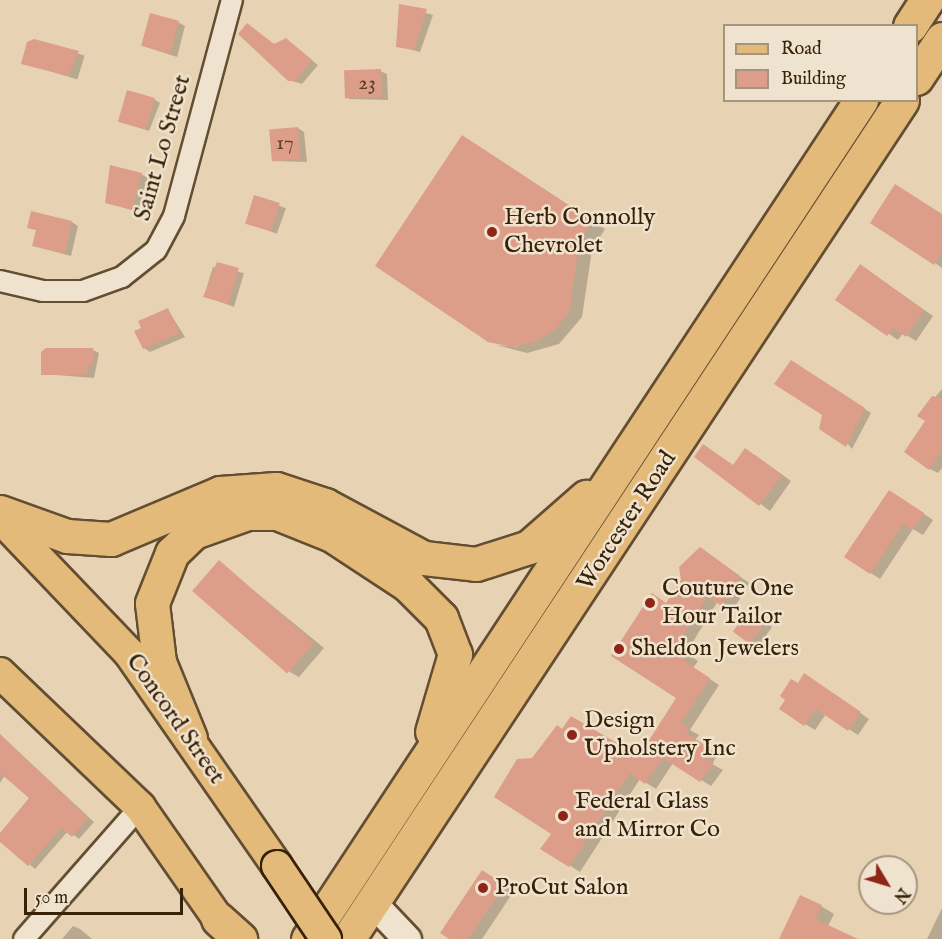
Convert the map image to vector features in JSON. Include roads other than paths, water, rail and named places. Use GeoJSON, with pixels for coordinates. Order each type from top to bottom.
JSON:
{"type":"FeatureCollection","features":[{"type":"Feature","properties":{"kind":"highway"},"geometry":{"type":"LineString","coordinates":[[911,24],[927,0]]}},
{"type":"Feature","properties":{"kind":"highway"},"geometry":{"type":"LineString","coordinates":[[918,75],[942,39]]}},
{"type":"Feature","properties":{"kind":"highway","name":"Worcester Road"},"geometry":{"type":"LineString","coordinates":[[308,939],[399,806],[860,102]]}},
{"type":"Feature","properties":{"kind":"highway","name":"Worcester Road"},"geometry":{"type":"LineString","coordinates":[[348,939],[901,102]]}},
{"type":"Feature","properties":{"kind":"highway"},"geometry":{"type":"LineString","coordinates":[[0,512],[67,536],[111,539],[220,493],[276,489],[325,505],[424,558],[476,564],[529,547],[554,529],[654,419]]}},
{"type":"Feature","properties":{"kind":"highway"},"geometry":{"type":"LineString","coordinates":[[190,738],[152,633],[152,603],[159,575],[172,553],[194,532],[221,519],[277,513],[304,521],[408,585],[441,618],[454,642],[449,689],[399,806]]}},
{"type":"Feature","properties":{"kind":"main road","name":"Concord Street"},"geometry":{"type":"LineString","coordinates":[[0,518],[38,553],[129,653],[190,738],[326,939]]}},
{"type":"Feature","properties":{"kind":"main road"},"geometry":{"type":"LineString","coordinates":[[0,540],[38,553]]}},
{"type":"Feature","properties":{"kind":"main road"},"geometry":{"type":"LineString","coordinates":[[0,672],[140,807],[227,932]]}},
{"type":"Feature","properties":{"kind":"street","name":"Saint Lo Street"},"geometry":{"type":"LineString","coordinates":[[0,280],[43,291],[83,291],[122,277],[156,250],[174,216],[232,0]]}},
{"type":"Feature","properties":{"kind":"street"},"geometry":{"type":"LineString","coordinates":[[24,939],[140,807]]}},
{"type":"Feature","properties":{"kind":"street"},"geometry":{"type":"LineString","coordinates":[[372,902],[406,939]]}},
{"type":"Feature","properties":{"kind":"place","name":"Herb Connolly Chevrolet"},"geometry":{"type":"Point","coordinates":[492,232]}},
{"type":"Feature","properties":{"kind":"place","name":"Couture One Hour Tailor"},"geometry":{"type":"Point","coordinates":[650,603]}},
{"type":"Feature","properties":{"kind":"place","name":"Sheldon Jewelers"},"geometry":{"type":"Point","coordinates":[619,649]}},
{"type":"Feature","properties":{"kind":"place","name":"Design Upholstery Inc"},"geometry":{"type":"Point","coordinates":[572,735]}},
{"type":"Feature","properties":{"kind":"place","name":"Federal Glass and Mirror Co"},"geometry":{"type":"Point","coordinates":[563,816]}},
{"type":"Feature","properties":{"kind":"place","name":"ProCut Salon"},"geometry":{"type":"Point","coordinates":[483,888]}}]}
